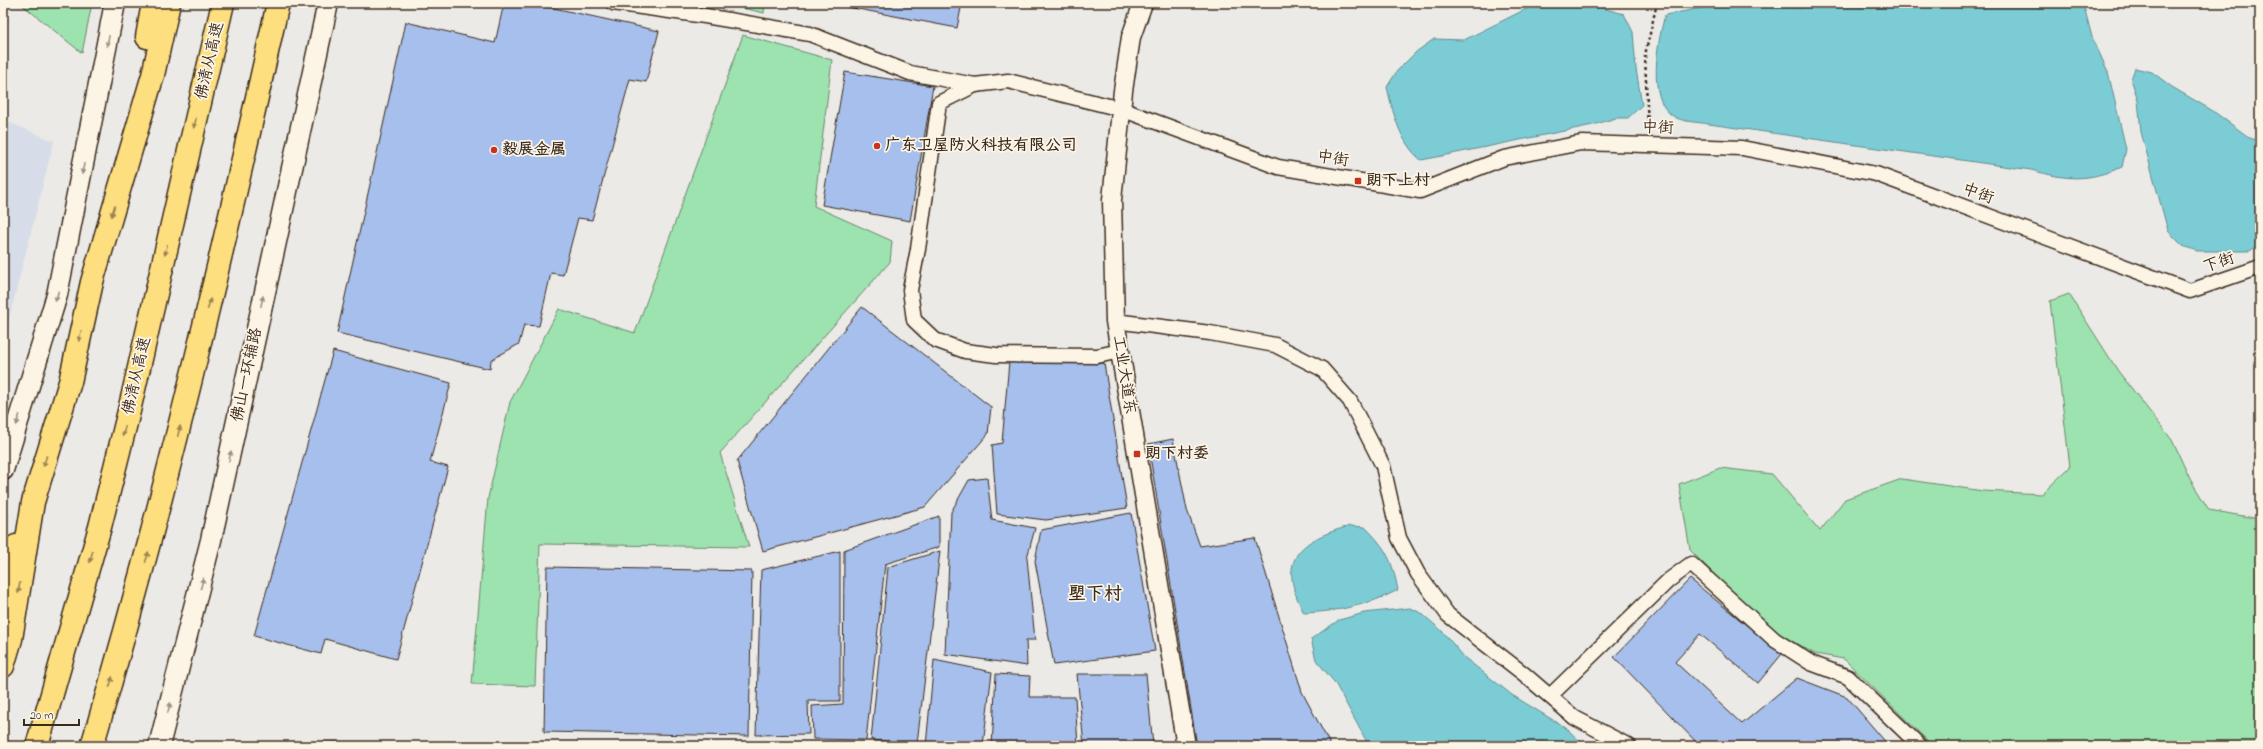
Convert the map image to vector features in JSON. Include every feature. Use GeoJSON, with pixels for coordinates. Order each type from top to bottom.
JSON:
{"type":"FeatureCollection","features":[{"type":"Feature","properties":{"kind":"highway"},"geometry":{"type":"LineString","coordinates":[[124,173],[153,3]]}},
{"type":"Feature","properties":{"kind":"highway"},"geometry":{"type":"LineString","coordinates":[[3,581],[33,502],[70,382],[92,282],[153,76],[169,3]]}},
{"type":"Feature","properties":{"kind":"highway","name":"佛清从高速"},"geometry":{"type":"LineString","coordinates":[[37,746],[100,527],[127,419],[223,3]]}},
{"type":"Feature","properties":{"kind":"highway"},"geometry":{"type":"LineString","coordinates":[[92,746],[166,483],[230,219],[278,3]]}},
{"type":"Feature","properties":{"kind":"highway"},"geometry":{"type":"LineString","coordinates":[[3,666],[11,639],[33,502]]}},
{"type":"Feature","properties":{"kind":"main road"},"geometry":{"type":"LineString","coordinates":[[3,470],[57,295],[115,3]]}},
{"type":"Feature","properties":{"kind":"main road","name":"佛山一环辅路"},"geometry":{"type":"LineString","coordinates":[[159,746],[212,540],[328,3]]}},
{"type":"Feature","properties":{"kind":"street"},"geometry":{"type":"LineString","coordinates":[[613,3],[705,16],[810,34],[910,73],[975,85]]}},
{"type":"Feature","properties":{"kind":"street","name":"工业大道东"},"geometry":{"type":"LineString","coordinates":[[1143,3],[1131,37],[1121,109],[1112,200],[1115,322],[1186,746]]}},
{"type":"Feature","properties":{"kind":"street","name":"中街"},"geometry":{"type":"LineString","coordinates":[[975,85],[1008,81],[1121,109],[1278,168],[1420,191],[1504,158],[1581,143],[1742,148],[1876,174],[2190,291]]}},
{"type":"Feature","properties":{"kind":"street"},"geometry":{"type":"LineString","coordinates":[[975,85],[939,103],[918,249],[910,290],[914,320],[934,340],[965,351],[996,355],[1097,356],[1120,351]]}},
{"type":"Feature","properties":{"kind":"street","name":"下街"},"geometry":{"type":"LineString","coordinates":[[2190,291],[2260,267]]}},
{"type":"Feature","properties":{"kind":"street"},"geometry":{"type":"LineString","coordinates":[[1115,322],[1210,333],[1275,344],[1322,368],[1350,401],[1383,466],[1399,538],[1418,574],[1448,615],[1576,718],[1629,746]]}},
{"type":"Feature","properties":{"kind":"street"},"geometry":{"type":"LineString","coordinates":[[1550,696],[1669,580],[1691,564],[1775,640],[1811,663],[1848,677],[1920,746]]}},
{"type":"Feature","properties":{"kind":"path"},"geometry":{"type":"LineString","coordinates":[[1649,145],[1645,55],[1657,3]]}},
{"type":"Feature","properties":{"kind":"shaded area"},"geometry":{"type":"Polygon","coordinates":[[[3,120],[54,141],[3,343],[3,120]]]}},
{"type":"Feature","properties":{"kind":"green space"},"geometry":{"type":"Polygon","coordinates":[[[20,3],[92,3],[82,53],[20,3]]]}},
{"type":"Feature","properties":{"kind":"green space"},"geometry":{"type":"Polygon","coordinates":[[[720,3],[765,3],[764,13],[720,3]]]}},
{"type":"Feature","properties":{"kind":"green space"},"geometry":{"type":"Polygon","coordinates":[[[743,35],[832,60],[814,206],[892,241],[890,262],[720,453],[749,547],[540,544],[535,686],[472,684],[488,498],[510,402],[559,309],[635,333],[743,35]]]}},
{"type":"Feature","properties":{"kind":"green space"},"geometry":{"type":"Polygon","coordinates":[[[2069,294],[2118,371],[2172,440],[2190,479],[2209,510],[2260,519],[2260,746],[1933,746],[1844,659],[1815,654],[1767,627],[1690,550],[1679,484],[1720,468],[1772,474],[1820,531],[1845,499],[1902,479],[1983,491],[2042,494],[2070,467],[2050,301],[2069,294]]]}},
{"type":"Feature","properties":{"kind":"water"},"geometry":{"type":"Polygon","coordinates":[[[1549,3],[1591,5],[1624,14],[1633,32],[1636,69],[1642,105],[1628,118],[1616,118],[1593,125],[1421,160],[1408,145],[1398,127],[1392,107],[1387,87],[1397,71],[1416,52],[1434,39],[1464,40],[1526,9],[1549,3]]]}},
{"type":"Feature","properties":{"kind":"water"},"geometry":{"type":"Polygon","coordinates":[[[1824,3],[2083,3],[2092,37],[2108,72],[2126,149],[2122,167],[2109,172],[2087,177],[2076,178],[2055,176],[2031,170],[1690,122],[1676,118],[1665,108],[1659,97],[1656,68],[1657,53],[1665,15],[1722,4],[1800,8],[1824,3]]]}},
{"type":"Feature","properties":{"kind":"water"},"geometry":{"type":"Polygon","coordinates":[[[2135,68],[2152,72],[2172,87],[2213,111],[2250,138],[2260,142],[2260,243],[2250,251],[2197,251],[2183,246],[2168,231],[2141,132],[2138,100],[2131,79],[2135,68]]]}},
{"type":"Feature","properties":{"kind":"water"},"geometry":{"type":"Polygon","coordinates":[[[1350,526],[1365,527],[1379,542],[1391,563],[1398,590],[1376,600],[1352,607],[1304,613],[1296,595],[1292,579],[1293,566],[1297,555],[1305,546],[1317,538],[1350,526]]]}},
{"type":"Feature","properties":{"kind":"water"},"geometry":{"type":"Polygon","coordinates":[[[1410,608],[1421,613],[1442,631],[1465,658],[1512,695],[1566,728],[1585,746],[1369,746],[1335,683],[1316,660],[1311,639],[1339,620],[1364,613],[1410,608]]]}},
{"type":"Feature","properties":{"kind":"building","name":"毅展金属"},"geometry":{"type":"Polygon","coordinates":[[[504,3],[531,3],[659,31],[646,82],[630,79],[592,220],[578,218],[563,275],[551,273],[539,326],[524,325],[519,344],[491,360],[490,369],[337,333],[406,22],[495,43],[504,3]]]}},
{"type":"Feature","properties":{"kind":"building"},"geometry":{"type":"Polygon","coordinates":[[[827,3],[962,3],[957,28],[827,3]]]}},
{"type":"Feature","properties":{"kind":"building","name":"广东卫屋防火科技有限公司"},"geometry":{"type":"Polygon","coordinates":[[[845,72],[933,86],[910,221],[822,205],[845,72]]]}},
{"type":"Feature","properties":{"kind":"building"},"geometry":{"type":"Polygon","coordinates":[[[862,307],[991,407],[988,434],[925,507],[763,551],[737,461],[862,307]]]}},
{"type":"Feature","properties":{"kind":"building"},"geometry":{"type":"Polygon","coordinates":[[[333,351],[451,383],[430,462],[448,467],[396,659],[325,639],[321,654],[254,636],[333,351]]]}},
{"type":"Feature","properties":{"kind":"building"},"geometry":{"type":"Polygon","coordinates":[[[1009,361],[1104,363],[1127,508],[1046,520],[997,514],[992,445],[1002,443],[1009,361]]]}},
{"type":"Feature","properties":{"kind":"building"},"geometry":{"type":"Polygon","coordinates":[[[1173,439],[1187,510],[1200,546],[1255,538],[1302,692],[1331,746],[1197,746],[1148,444],[1173,439]]]}},
{"type":"Feature","properties":{"kind":"building"},"geometry":{"type":"Polygon","coordinates":[[[987,478],[992,520],[1035,528],[1027,558],[1035,640],[1026,640],[1027,666],[945,654],[951,512],[969,480],[987,478]]]}},
{"type":"Feature","properties":{"kind":"building"},"geometry":{"type":"Polygon","coordinates":[[[1131,513],[1155,651],[1054,665],[1035,561],[1041,530],[1131,513]]]}},
{"type":"Feature","properties":{"kind":"building"},"geometry":{"type":"Polygon","coordinates":[[[939,516],[939,547],[885,564],[866,740],[813,739],[812,706],[843,704],[844,550],[939,516]]]}},
{"type":"Feature","properties":{"kind":"building"},"geometry":{"type":"Polygon","coordinates":[[[840,551],[840,701],[808,701],[809,734],[756,735],[761,570],[840,551]]]}},
{"type":"Feature","properties":{"kind":"building"},"geometry":{"type":"Polygon","coordinates":[[[940,551],[917,743],[871,740],[888,567],[940,551]]]}},
{"type":"Feature","properties":{"kind":"building"},"geometry":{"type":"Polygon","coordinates":[[[547,567],[752,571],[749,736],[544,732],[547,567]]]}},
{"type":"Feature","properties":{"kind":"building"},"geometry":{"type":"Polygon","coordinates":[[[1690,579],[1782,654],[1758,683],[1700,634],[1675,662],[1742,724],[1797,678],[1847,697],[1889,746],[1700,746],[1614,657],[1690,579]]]}},
{"type":"Feature","properties":{"kind":"building"},"geometry":{"type":"Polygon","coordinates":[[[934,660],[992,672],[983,745],[926,746],[934,660]]]}},
{"type":"Feature","properties":{"kind":"building"},"geometry":{"type":"Polygon","coordinates":[[[996,674],[1030,676],[1029,697],[1075,697],[1078,746],[992,746],[996,674]]]}},
{"type":"Feature","properties":{"kind":"building"},"geometry":{"type":"Polygon","coordinates":[[[1077,674],[1146,674],[1153,746],[1084,746],[1077,674]]]}},
{"type":"Feature","properties":{"kind":"building"},"geometry":{"type":"Polygon","coordinates":[[[337,742],[335,746],[226,746],[226,745],[337,742]]]}},
{"type":"Feature","properties":{"kind":"place","name":"广东卫屋防火科技有限公司"},"geometry":{"type":"Point","coordinates":[877,146]}},
{"type":"Feature","properties":{"kind":"place","name":"毅展金属"},"geometry":{"type":"Point","coordinates":[494,150]}},
{"type":"Feature","properties":{"kind":"place","name":"朗下上村"},"geometry":{"type":"Point","coordinates":[1358,181]}},
{"type":"Feature","properties":{"kind":"place","name":"朗下村委"},"geometry":{"type":"Point","coordinates":[1137,454]}},
{"type":"Feature","properties":{"kind":"district","name":"塱下村"},"geometry":{"type":"Point","coordinates":[1095,595]}}]}
